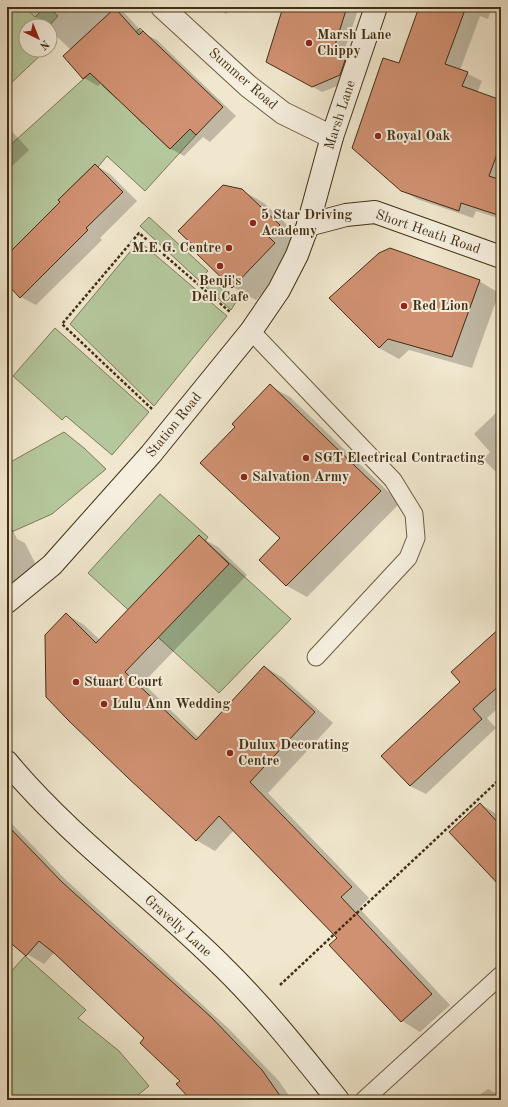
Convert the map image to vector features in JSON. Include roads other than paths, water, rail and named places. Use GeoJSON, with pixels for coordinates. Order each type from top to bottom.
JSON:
{"type":"FeatureCollection","features":[{"type":"Feature","properties":{"kind":"main road","name":"Summer Road"},"geometry":{"type":"LineString","coordinates":[[162,7],[248,86],[282,113],[332,137]]}},
{"type":"Feature","properties":{"kind":"main road","name":"Marsh Lane"},"geometry":{"type":"LineString","coordinates":[[308,225],[332,137],[376,7]]}},
{"type":"Feature","properties":{"kind":"main road","name":"Short Heath Road"},"geometry":{"type":"LineString","coordinates":[[308,225],[346,215],[375,212],[501,257]]}},
{"type":"Feature","properties":{"kind":"main road","name":"Station Road"},"geometry":{"type":"LineString","coordinates":[[7,602],[52,565],[146,460],[251,331],[279,290],[297,255],[308,225]]}},
{"type":"Feature","properties":{"kind":"main road","name":"Gravelly Lane"},"geometry":{"type":"LineString","coordinates":[[7,762],[22,780],[62,820],[222,966],[259,1004],[338,1100]]}},
{"type":"Feature","properties":{"kind":"lane"},"geometry":{"type":"LineString","coordinates":[[251,331],[393,480],[414,514],[416,538],[408,558],[316,657]]}},
{"type":"Feature","properties":{"kind":"lane"},"geometry":{"type":"LineString","coordinates":[[364,1100],[501,975]]}},
{"type":"Feature","properties":{"kind":"place","name":"Marsh Lane Chippy"},"geometry":{"type":"Point","coordinates":[309,43]}},
{"type":"Feature","properties":{"kind":"place","name":"Royal Oak"},"geometry":{"type":"Point","coordinates":[378,136]}},
{"type":"Feature","properties":{"kind":"place","name":"5 Star Driving Academy"},"geometry":{"type":"Point","coordinates":[253,223]}},
{"type":"Feature","properties":{"kind":"place","name":"M.E.G. Centre"},"geometry":{"type":"Point","coordinates":[229,248]}},
{"type":"Feature","properties":{"kind":"place","name":"Benji's Deli Cafe"},"geometry":{"type":"Point","coordinates":[220,266]}},
{"type":"Feature","properties":{"kind":"place","name":"Red Lion"},"geometry":{"type":"Point","coordinates":[404,306]}},
{"type":"Feature","properties":{"kind":"place","name":"SGT Electrical Contracting"},"geometry":{"type":"Point","coordinates":[306,458]}},
{"type":"Feature","properties":{"kind":"place","name":"Salvation Army"},"geometry":{"type":"Point","coordinates":[244,477]}},
{"type":"Feature","properties":{"kind":"place","name":"Stuart Court"},"geometry":{"type":"Point","coordinates":[76,682]}},
{"type":"Feature","properties":{"kind":"place","name":"Lulu Ann Wedding"},"geometry":{"type":"Point","coordinates":[104,704]}},
{"type":"Feature","properties":{"kind":"place","name":"Dulux Decorating Centre"},"geometry":{"type":"Point","coordinates":[230,753]}}]}
